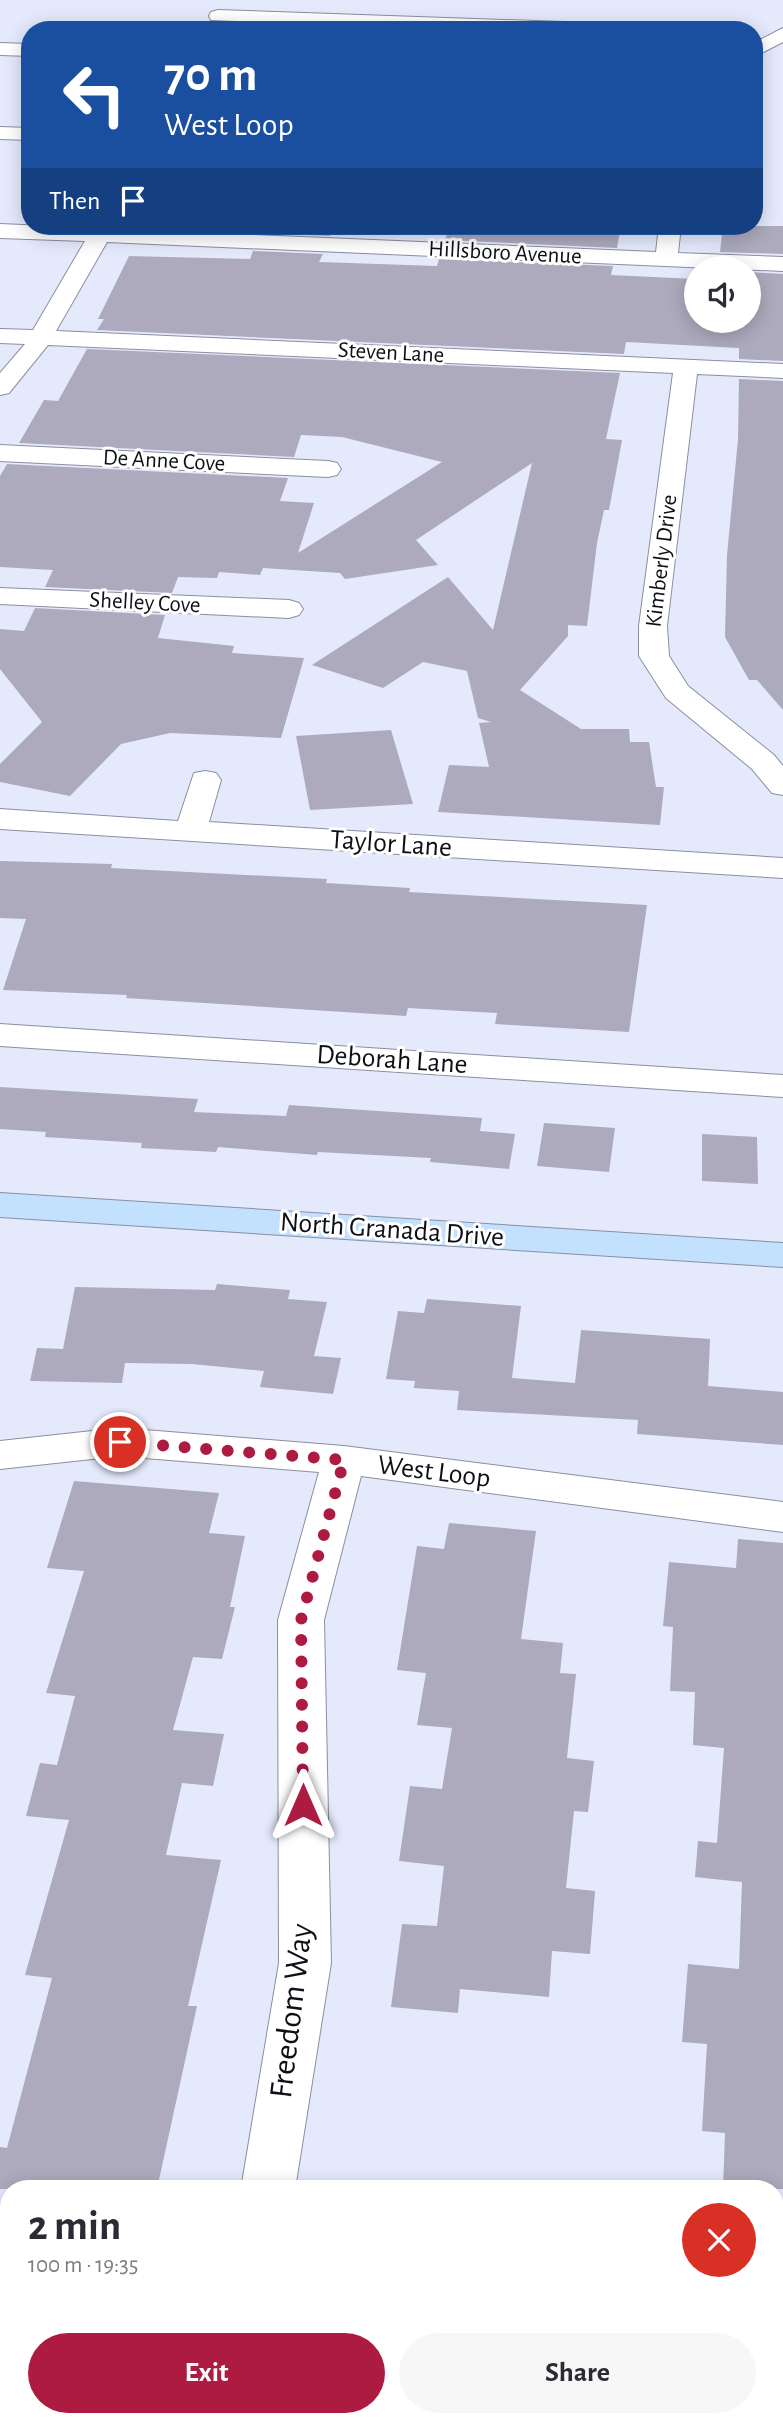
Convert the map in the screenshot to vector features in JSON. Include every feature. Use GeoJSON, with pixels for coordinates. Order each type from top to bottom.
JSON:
{"type":"FeatureCollection","features":[{"type":"Feature","properties":{"kind":"street"},"geometry":{"type":"LineString","coordinates":[[219,15],[380,21]]}},
{"type":"Feature","properties":{"kind":"street"},"geometry":{"type":"LineString","coordinates":[[763,34],[782,35]]}},
{"type":"Feature","properties":{"kind":"street"},"geometry":{"type":"LineString","coordinates":[[763,46],[782,35]]}},
{"type":"Feature","properties":{"kind":"street"},"geometry":{"type":"LineString","coordinates":[[0,49],[21,50]]}},
{"type":"Feature","properties":{"kind":"street"},"geometry":{"type":"LineString","coordinates":[[0,133],[21,134]]}},
{"type":"Feature","properties":{"kind":"street","name":"Hillsboro Avenue"},"geometry":{"type":"LineString","coordinates":[[0,231],[21,231]]}},
{"type":"Feature","properties":{"kind":"street"},"geometry":{"type":"LineString","coordinates":[[0,388],[40,337],[101,235]]}},
{"type":"Feature","properties":{"kind":"street","name":"Hillsboro Avenue"},"geometry":{"type":"LineString","coordinates":[[169,235],[384,248],[783,264]]}},
{"type":"Feature","properties":{"kind":"street"},"geometry":{"type":"LineString","coordinates":[[384,248],[388,235]]}},
{"type":"Feature","properties":{"kind":"street"},"geometry":{"type":"LineString","coordinates":[[666,260],[669,235]]}},
{"type":"Feature","properties":{"kind":"street","name":"Steven Lane"},"geometry":{"type":"LineString","coordinates":[[0,335],[783,371]]}},
{"type":"Feature","properties":{"kind":"street","name":"Kimberly Drive"},"geometry":{"type":"LineString","coordinates":[[686,366],[653,626],[654,656],[677,692],[763,762],[783,786]]}},
{"type":"Feature","properties":{"kind":"street","name":"De Anne Cove"},"geometry":{"type":"LineString","coordinates":[[0,453],[328,469]]}},
{"type":"Feature","properties":{"kind":"street","name":"Shelley Cove"},"geometry":{"type":"LineString","coordinates":[[0,596],[289,609]]}},
{"type":"Feature","properties":{"kind":"street"},"geometry":{"type":"LineString","coordinates":[[191,831],[205,780]]}},
{"type":"Feature","properties":{"kind":"street","name":"Taylor Lane"},"geometry":{"type":"LineString","coordinates":[[0,819],[783,868]]}},
{"type":"Feature","properties":{"kind":"street","name":"Deborah Lane"},"geometry":{"type":"LineString","coordinates":[[0,1035],[783,1086]]}},
{"type":"Feature","properties":{"kind":"street","name":"North Granada Drive"},"geometry":{"type":"LineString","coordinates":[[0,1205],[783,1255]]}},
{"type":"Feature","properties":{"kind":"street","name":"West Loop"},"geometry":{"type":"LineString","coordinates":[[0,1455],[120,1442],[344,1460],[783,1517]]}},
{"type":"Feature","properties":{"kind":"street","name":"Freedom Way"},"geometry":{"type":"LineString","coordinates":[[269,2180],[305,1963],[301,1620],[344,1460]]}},
{"type":"Feature","properties":{"kind":"building"},"geometry":{"type":"Polygon","coordinates":[[[763,226],[783,226],[783,254],[720,252],[722,235],[763,235],[763,226]]]}},
{"type":"Feature","properties":{"kind":"building"},"geometry":{"type":"Polygon","coordinates":[[[447,235],[619,235],[617,248],[445,240],[447,235]]]}},
{"type":"Feature","properties":{"kind":"building"},"geometry":{"type":"Polygon","coordinates":[[[253,251],[323,254],[319,262],[437,266],[439,259],[613,266],[611,275],[684,278],[684,333],[761,333],[761,273],[783,274],[783,361],[739,359],[739,348],[626,342],[624,354],[97,330],[104,319],[98,319],[129,256],[250,259],[253,251]]]}},
{"type":"Feature","properties":{"kind":"building"},"geometry":{"type":"Polygon","coordinates":[[[87,349],[620,373],[606,439],[622,440],[609,510],[604,510],[597,543],[587,626],[568,625],[568,636],[520,690],[581,729],[629,729],[630,742],[649,742],[656,787],[664,787],[660,825],[438,812],[449,765],[489,767],[479,723],[491,722],[478,718],[467,671],[423,662],[383,688],[312,665],[448,577],[493,630],[532,463],[416,540],[438,565],[345,579],[340,573],[263,568],[260,575],[219,572],[217,578],[178,577],[172,593],[45,587],[53,570],[0,567],[0,476],[7,464],[288,478],[280,501],[314,503],[298,553],[442,462],[342,437],[301,435],[294,457],[19,443],[44,400],[58,401],[87,349]]]}},
{"type":"Feature","properties":{"kind":"building"},"geometry":{"type":"Polygon","coordinates":[[[739,379],[783,381],[783,710],[757,680],[749,680],[725,637],[727,555],[738,439],[739,379]]]}},
{"type":"Feature","properties":{"kind":"building"},"geometry":{"type":"Polygon","coordinates":[[[35,608],[165,615],[158,638],[234,646],[232,653],[304,658],[281,738],[170,733],[121,744],[70,796],[0,782],[0,764],[42,722],[0,669],[0,629],[24,631],[35,608]]]}},
{"type":"Feature","properties":{"kind":"building"},"geometry":{"type":"Polygon","coordinates":[[[391,730],[413,804],[310,810],[296,736],[391,730]]]}},
{"type":"Feature","properties":{"kind":"building"},"geometry":{"type":"Polygon","coordinates":[[[0,861],[112,864],[111,868],[327,879],[326,883],[410,888],[409,892],[647,905],[629,1032],[495,1024],[497,1013],[408,1008],[406,1016],[126,998],[127,995],[3,990],[26,919],[0,918],[0,861]]]}},
{"type":"Feature","properties":{"kind":"building"},"geometry":{"type":"Polygon","coordinates":[[[0,1087],[198,1099],[194,1112],[286,1116],[289,1105],[482,1118],[480,1131],[515,1134],[509,1169],[430,1162],[431,1158],[318,1152],[317,1155],[218,1147],[216,1152],[141,1148],[142,1143],[45,1137],[46,1132],[0,1129],[0,1087]]]}},
{"type":"Feature","properties":{"kind":"building"},"geometry":{"type":"Polygon","coordinates":[[[544,1123],[615,1128],[609,1172],[537,1166],[544,1123]]]}},
{"type":"Feature","properties":{"kind":"building"},"geometry":{"type":"Polygon","coordinates":[[[702,1134],[757,1137],[758,1184],[702,1181],[702,1134]]]}},
{"type":"Feature","properties":{"kind":"building"},"geometry":{"type":"Polygon","coordinates":[[[217,1284],[290,1290],[288,1299],[327,1302],[314,1356],[341,1358],[333,1394],[260,1387],[264,1371],[192,1364],[125,1363],[122,1383],[30,1381],[37,1348],[63,1349],[75,1287],[215,1290],[217,1284]]]}},
{"type":"Feature","properties":{"kind":"building"},"geometry":{"type":"Polygon","coordinates":[[[427,1299],[521,1306],[512,1378],[575,1383],[581,1330],[710,1339],[708,1386],[783,1392],[783,1445],[637,1434],[638,1420],[457,1410],[459,1391],[414,1388],[415,1381],[386,1379],[398,1311],[424,1313],[427,1299]]]}},
{"type":"Feature","properties":{"kind":"building"},"geometry":{"type":"Polygon","coordinates":[[[74,1481],[219,1493],[209,1533],[245,1536],[230,1607],[235,1607],[222,1659],[193,1657],[173,1730],[224,1734],[213,1786],[182,1783],[166,1855],[221,1860],[188,2006],[197,2006],[159,2180],[0,2180],[0,2147],[7,2148],[52,1978],[25,1975],[69,1820],[26,1816],[40,1763],[57,1765],[75,1696],[46,1693],[84,1571],[47,1568],[74,1481]]]}},
{"type":"Feature","properties":{"kind":"building"},"geometry":{"type":"Polygon","coordinates":[[[449,1523],[536,1531],[521,1639],[563,1643],[560,1673],[576,1674],[567,1758],[594,1761],[588,1812],[574,1811],[566,1888],[595,1891],[590,1954],[552,1951],[549,1997],[460,1989],[458,2013],[391,2007],[402,1924],[437,1926],[444,1866],[399,1861],[410,1786],[442,1789],[452,1728],[417,1725],[426,1673],[397,1670],[417,1546],[444,1549],[449,1523]]]}},
{"type":"Feature","properties":{"kind":"building"},"geometry":{"type":"Polygon","coordinates":[[[738,1539],[783,1543],[783,2180],[723,2180],[725,2133],[702,2131],[707,2044],[682,2042],[688,1964],[739,1969],[742,1882],[695,1877],[698,1841],[717,1843],[724,1748],[693,1745],[695,1692],[670,1691],[673,1627],[663,1626],[669,1562],[736,1568],[738,1539]]]}},
{"type":"Feature","properties":{"kind":"route"},"geometry":{"type":"LineString","coordinates":[[120,1442],[344,1460],[301,1620],[303,1805]]}}]}
